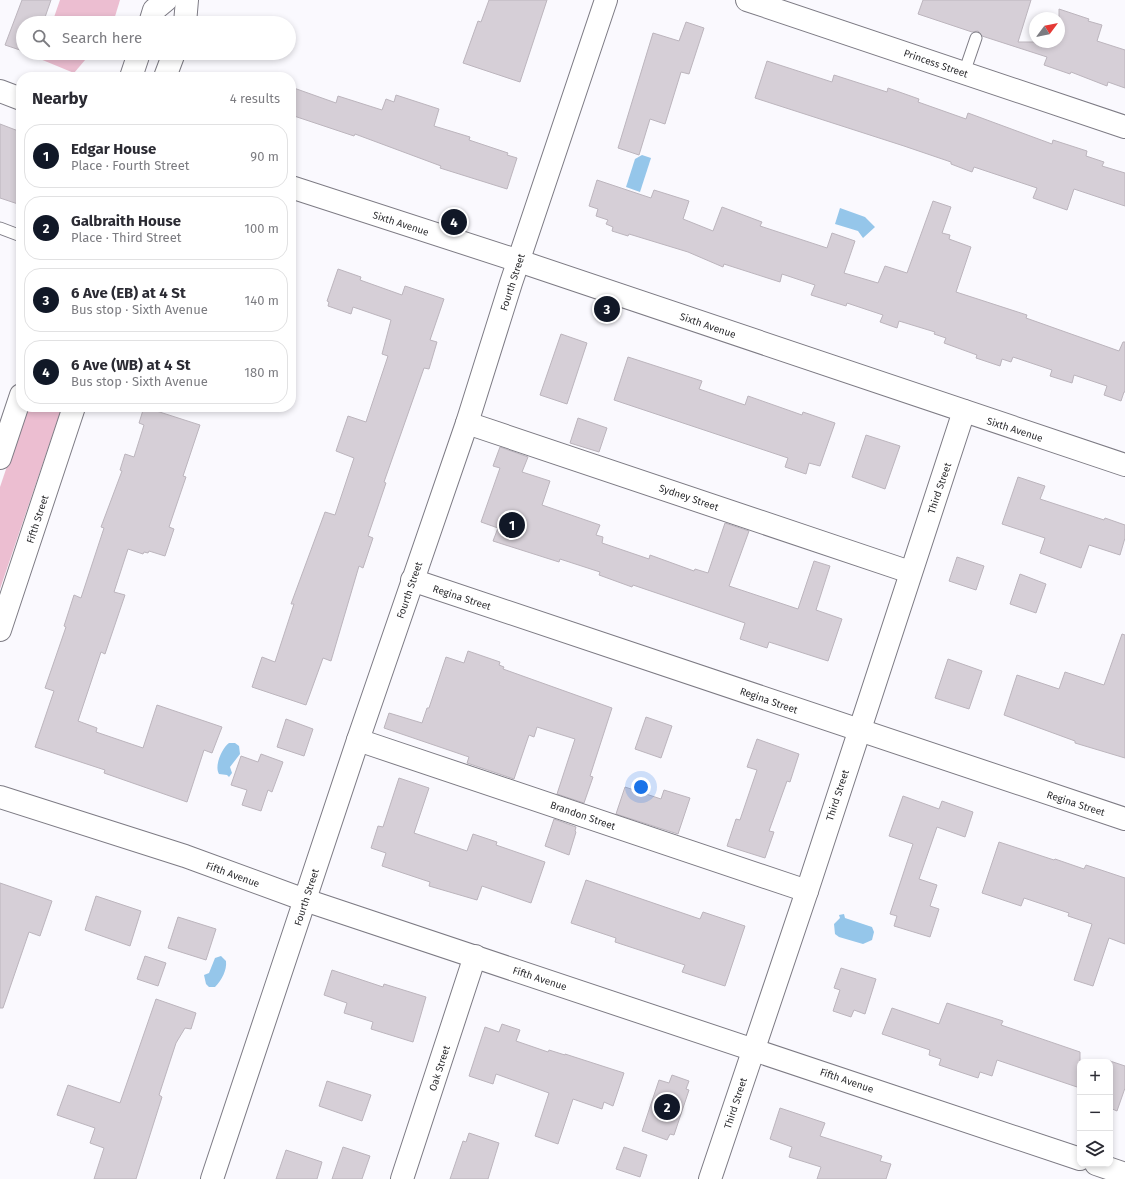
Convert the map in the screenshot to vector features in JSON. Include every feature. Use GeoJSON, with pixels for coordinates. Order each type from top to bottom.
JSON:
{"type":"FeatureCollection","features":[{"type":"Feature","properties":{"kind":"street"},"geometry":{"type":"LineString","coordinates":[[152,16],[154,10],[166,0]]}},
{"type":"Feature","properties":{"kind":"street"},"geometry":{"type":"LineString","coordinates":[[186,16],[187,0]]}},
{"type":"Feature","properties":{"kind":"street","name":"Fourth Street"},"geometry":{"type":"LineString","coordinates":[[212,1179],[412,580],[468,423],[519,261],[606,0]]}},
{"type":"Feature","properties":{"kind":"street","name":"Princess Street"},"geometry":{"type":"LineString","coordinates":[[747,0],[1125,127]]}},
{"type":"Feature","properties":{"kind":"street"},"geometry":{"type":"LineString","coordinates":[[132,72],[136,60]]}},
{"type":"Feature","properties":{"kind":"street"},"geometry":{"type":"LineString","coordinates":[[167,72],[171,60]]}},
{"type":"Feature","properties":{"kind":"street"},"geometry":{"type":"LineString","coordinates":[[0,91],[16,97]]}},
{"type":"Feature","properties":{"kind":"street","name":"Sixth Avenue"},"geometry":{"type":"LineString","coordinates":[[296,189],[519,261],[1125,465]]}},
{"type":"Feature","properties":{"kind":"street"},"geometry":{"type":"LineString","coordinates":[[0,458],[16,410]]}},
{"type":"Feature","properties":{"kind":"street","name":"Fifth Street"},"geometry":{"type":"LineString","coordinates":[[0,630],[72,412]]}},
{"type":"Feature","properties":{"kind":"street","name":"Third Street"},"geometry":{"type":"LineString","coordinates":[[710,1179],[807,891],[858,730],[964,412]]}},
{"type":"Feature","properties":{"kind":"street","name":"Sydney Street"},"geometry":{"type":"LineString","coordinates":[[468,423],[910,572]]}},
{"type":"Feature","properties":{"kind":"street","name":"Regina Street"},"geometry":{"type":"LineString","coordinates":[[412,580],[1125,819]]}},
{"type":"Feature","properties":{"kind":"street","name":"Brandon Street"},"geometry":{"type":"LineString","coordinates":[[358,740],[807,891]]}},
{"type":"Feature","properties":{"kind":"street","name":"Fifth Avenue"},"geometry":{"type":"LineString","coordinates":[[0,796],[185,856],[305,900],[753,1048],[1077,1158]]}},
{"type":"Feature","properties":{"kind":"street","name":"Oak Street"},"geometry":{"type":"LineString","coordinates":[[402,1179],[475,956]]}},
{"type":"Feature","properties":{"kind":"street"},"geometry":{"type":"LineString","coordinates":[[1105,1167],[1125,1174]]}},
{"type":"Feature","properties":{"kind":"lane"},"geometry":{"type":"LineString","coordinates":[[964,73],[976,38]]}},
{"type":"Feature","properties":{"kind":"lane"},"geometry":{"type":"LineString","coordinates":[[0,228],[16,234]]}},
{"type":"Feature","properties":{"kind":"shaded area"},"geometry":{"type":"Polygon","coordinates":[[[60,0],[120,0],[115,16],[54,16],[60,0]]]}},
{"type":"Feature","properties":{"kind":"shaded area"},"geometry":{"type":"Polygon","coordinates":[[[42,60],[85,60],[75,72],[42,60]]]}},
{"type":"Feature","properties":{"kind":"shaded area"},"geometry":{"type":"Polygon","coordinates":[[[25,412],[60,412],[0,589],[0,487],[25,412]]]}},
{"type":"Feature","properties":{"kind":"water"},"geometry":{"type":"Polygon","coordinates":[[[642,155],[651,158],[640,192],[626,187],[635,159],[642,155]]]}},
{"type":"Feature","properties":{"kind":"water"},"geometry":{"type":"Polygon","coordinates":[[[840,208],[865,217],[875,227],[863,238],[858,231],[835,224],[840,208]]]}},
{"type":"Feature","properties":{"kind":"water"},"geometry":{"type":"Polygon","coordinates":[[[229,743],[235,743],[239,746],[240,754],[230,767],[232,773],[229,777],[227,775],[219,774],[217,766],[221,753],[229,743]]]}},
{"type":"Feature","properties":{"kind":"water"},"geometry":{"type":"Polygon","coordinates":[[[844,914],[845,918],[872,927],[874,932],[872,940],[863,944],[839,937],[835,934],[834,924],[840,918],[839,915],[844,914]]]}},
{"type":"Feature","properties":{"kind":"water"},"geometry":{"type":"Polygon","coordinates":[[[221,956],[226,961],[224,975],[215,987],[209,987],[206,984],[204,975],[209,973],[215,958],[221,956]]]}},
{"type":"Feature","properties":{"kind":"building"},"geometry":{"type":"Polygon","coordinates":[[[22,0],[51,0],[45,16],[16,16],[16,49],[5,45],[22,0]]]}},
{"type":"Feature","properties":{"kind":"building"},"geometry":{"type":"Polygon","coordinates":[[[489,0],[547,0],[520,82],[463,63],[478,21],[481,22],[489,0]]]}},
{"type":"Feature","properties":{"kind":"building"},"geometry":{"type":"Polygon","coordinates":[[[923,0],[1031,0],[1018,42],[1029,42],[1029,48],[1065,48],[1065,12],[1059,12],[1059,9],[1089,19],[1088,21],[1102,25],[1097,41],[1125,50],[1125,88],[1108,82],[1107,86],[1071,72],[1070,74],[1044,65],[1047,57],[982,36],[978,31],[972,32],[918,14],[923,0]]]}},
{"type":"Feature","properties":{"kind":"building"},"geometry":{"type":"Polygon","coordinates":[[[686,22],[704,28],[689,74],[681,72],[665,124],[650,119],[639,155],[618,148],[653,33],[679,41],[686,22]]]}},
{"type":"Feature","properties":{"kind":"building"},"geometry":{"type":"Polygon","coordinates":[[[767,61],[832,82],[834,75],[887,92],[888,88],[919,99],[918,102],[966,119],[968,113],[1052,144],[1053,140],[1087,151],[1086,156],[1104,162],[1102,166],[1125,173],[1125,206],[1074,189],[1067,210],[1033,198],[1037,188],[974,167],[972,172],[951,164],[951,162],[755,98],[767,61]]]}},
{"type":"Feature","properties":{"kind":"building"},"geometry":{"type":"Polygon","coordinates":[[[296,89],[336,103],[338,96],[382,110],[386,99],[394,102],[396,95],[439,109],[434,126],[470,137],[469,140],[508,153],[507,155],[517,158],[507,189],[440,168],[441,166],[355,134],[354,136],[296,117],[296,89]]]}},
{"type":"Feature","properties":{"kind":"building"},"geometry":{"type":"Polygon","coordinates":[[[0,124],[16,130],[16,203],[0,198],[0,124]]]}},
{"type":"Feature","properties":{"kind":"building"},"geometry":{"type":"Polygon","coordinates":[[[597,180],[651,198],[654,190],[689,201],[683,219],[713,231],[722,207],[762,222],[760,226],[827,248],[832,233],[855,241],[844,273],[878,283],[885,266],[907,273],[933,201],[951,207],[942,233],[950,235],[949,239],[971,247],[956,292],[1027,315],[1026,318],[1119,351],[1123,342],[1125,342],[1125,392],[1121,401],[1104,395],[1107,386],[1074,375],[1072,383],[1050,376],[1052,370],[1013,357],[1011,362],[1002,359],[1000,366],[976,358],[977,355],[944,343],[946,338],[934,334],[935,332],[899,321],[897,328],[880,322],[883,315],[847,303],[846,306],[811,295],[815,285],[782,274],[780,282],[724,264],[723,267],[688,252],[629,234],[628,236],[612,231],[613,227],[606,224],[608,220],[596,216],[598,209],[589,206],[597,180]]]}},
{"type":"Feature","properties":{"kind":"building"},"geometry":{"type":"Polygon","coordinates":[[[338,269],[361,277],[360,280],[402,295],[405,286],[444,299],[430,340],[437,342],[429,369],[424,368],[384,482],[386,483],[368,536],[373,538],[363,568],[359,566],[331,661],[323,658],[306,705],[252,687],[262,657],[275,662],[294,604],[291,604],[325,512],[335,515],[354,458],[336,451],[348,416],[366,422],[388,356],[382,354],[391,320],[353,307],[351,314],[328,306],[329,302],[327,301],[338,269]]]}},
{"type":"Feature","properties":{"kind":"building"},"geometry":{"type":"Polygon","coordinates":[[[561,334],[587,343],[567,404],[540,395],[561,334]]]}},
{"type":"Feature","properties":{"kind":"building"},"geometry":{"type":"Polygon","coordinates":[[[628,357],[702,381],[699,389],[745,405],[748,396],[802,415],[803,412],[835,423],[820,466],[809,463],[806,474],[785,467],[788,458],[614,400],[628,357]]]}},
{"type":"Feature","properties":{"kind":"building"},"geometry":{"type":"Polygon","coordinates":[[[142,412],[160,412],[200,425],[183,476],[186,477],[169,527],[174,529],[165,556],[149,551],[148,553],[144,552],[143,554],[128,549],[114,592],[125,595],[105,654],[101,652],[78,721],[97,728],[96,732],[143,748],[157,705],[222,727],[212,753],[204,750],[187,802],[104,773],[105,770],[35,747],[54,691],[45,688],[66,627],[64,626],[74,595],[81,598],[104,528],[101,527],[122,471],[120,470],[125,454],[134,457],[144,425],[139,423],[142,412]]]}},
{"type":"Feature","properties":{"kind":"building"},"geometry":{"type":"Polygon","coordinates":[[[578,418],[607,428],[599,452],[570,443],[578,418]]]}},
{"type":"Feature","properties":{"kind":"building"},"geometry":{"type":"Polygon","coordinates":[[[866,435],[900,446],[885,489],[852,477],[866,435]]]}},
{"type":"Feature","properties":{"kind":"building"},"geometry":{"type":"Polygon","coordinates":[[[500,447],[528,457],[522,472],[550,481],[542,505],[600,525],[596,535],[603,537],[602,543],[649,559],[650,555],[694,571],[695,569],[708,573],[725,523],[749,531],[729,586],[798,609],[814,561],[830,566],[816,610],[842,619],[828,661],[769,642],[767,648],[740,639],[745,623],[633,585],[632,587],[599,575],[600,572],[560,559],[559,562],[493,541],[498,528],[481,522],[500,468],[493,466],[500,447]]]}},
{"type":"Feature","properties":{"kind":"building"},"geometry":{"type":"Polygon","coordinates":[[[1018,477],[1045,486],[1040,499],[1104,520],[1105,518],[1125,525],[1125,538],[1120,555],[1089,545],[1081,568],[1040,553],[1045,538],[1002,524],[1018,477]]]}},
{"type":"Feature","properties":{"kind":"building"},"geometry":{"type":"Polygon","coordinates":[[[957,557],[984,566],[976,590],[949,581],[957,557]]]}},
{"type":"Feature","properties":{"kind":"building"},"geometry":{"type":"Polygon","coordinates":[[[1020,574],[1046,584],[1036,613],[1010,604],[1020,574]]]}},
{"type":"Feature","properties":{"kind":"building"},"geometry":{"type":"Polygon","coordinates":[[[1122,634],[1125,635],[1125,758],[1075,743],[1075,741],[1004,715],[1017,675],[1059,689],[1065,672],[1104,685],[1122,634]]]}},
{"type":"Feature","properties":{"kind":"building"},"geometry":{"type":"Polygon","coordinates":[[[468,651],[500,662],[499,665],[504,667],[503,669],[612,708],[590,776],[593,777],[584,803],[557,794],[575,739],[537,727],[534,737],[529,735],[514,779],[467,763],[469,757],[384,728],[389,713],[422,723],[427,708],[429,708],[446,657],[464,663],[468,651]]]}},
{"type":"Feature","properties":{"kind":"building"},"geometry":{"type":"Polygon","coordinates":[[[948,659],[982,671],[969,709],[935,698],[948,659]]]}},
{"type":"Feature","properties":{"kind":"building"},"geometry":{"type":"Polygon","coordinates":[[[646,717],[672,726],[661,758],[635,749],[646,717]]]}},
{"type":"Feature","properties":{"kind":"building"},"geometry":{"type":"Polygon","coordinates":[[[286,719],[313,729],[304,756],[277,747],[286,719]]]}},
{"type":"Feature","properties":{"kind":"building"},"geometry":{"type":"Polygon","coordinates":[[[757,739],[799,754],[790,782],[787,781],[769,831],[774,832],[765,858],[727,846],[736,819],[740,820],[757,770],[747,767],[757,739]]]}},
{"type":"Feature","properties":{"kind":"building"},"geometry":{"type":"Polygon","coordinates":[[[261,754],[283,762],[272,792],[268,790],[261,811],[242,805],[247,790],[231,785],[241,756],[258,762],[261,754]]]}},
{"type":"Feature","properties":{"kind":"building"},"geometry":{"type":"Polygon","coordinates":[[[399,778],[429,788],[414,833],[467,851],[473,834],[497,842],[496,845],[545,862],[531,903],[482,886],[477,900],[429,886],[430,882],[382,866],[386,853],[371,848],[378,826],[383,827],[399,778]]]}},
{"type":"Feature","properties":{"kind":"building"},"geometry":{"type":"Polygon","coordinates":[[[625,787],[661,799],[664,790],[690,798],[678,834],[616,814],[625,787]]]}},
{"type":"Feature","properties":{"kind":"building"},"geometry":{"type":"Polygon","coordinates":[[[903,796],[939,809],[942,801],[973,812],[965,837],[937,827],[919,879],[937,885],[930,906],[939,909],[930,937],[894,926],[897,916],[890,914],[913,844],[889,836],[903,796]]]}},
{"type":"Feature","properties":{"kind":"building"},"geometry":{"type":"Polygon","coordinates":[[[554,819],[576,827],[576,832],[569,855],[545,846],[554,819]]]}},
{"type":"Feature","properties":{"kind":"building"},"geometry":{"type":"Polygon","coordinates":[[[999,842],[1084,869],[1086,865],[1125,878],[1125,944],[1109,938],[1093,986],[1074,980],[1092,924],[1068,916],[1069,913],[1024,898],[1021,906],[982,893],[999,842]]]}},
{"type":"Feature","properties":{"kind":"building"},"geometry":{"type":"Polygon","coordinates":[[[586,880],[700,919],[703,912],[745,926],[725,986],[682,972],[685,965],[615,942],[616,938],[571,923],[586,880]]]}},
{"type":"Feature","properties":{"kind":"building"},"geometry":{"type":"Polygon","coordinates":[[[0,883],[52,901],[40,936],[29,932],[3,1008],[0,1008],[0,883]]]}},
{"type":"Feature","properties":{"kind":"building"},"geometry":{"type":"Polygon","coordinates":[[[96,896],[141,911],[130,946],[85,930],[96,896]]]}},
{"type":"Feature","properties":{"kind":"building"},"geometry":{"type":"Polygon","coordinates":[[[178,917],[216,929],[206,960],[168,948],[178,917]]]}},
{"type":"Feature","properties":{"kind":"building"},"geometry":{"type":"Polygon","coordinates":[[[145,956],[166,963],[158,986],[137,979],[145,956]]]}},
{"type":"Feature","properties":{"kind":"building"},"geometry":{"type":"Polygon","coordinates":[[[841,968],[876,979],[865,1014],[854,1010],[851,1017],[833,1011],[840,990],[834,988],[841,968]]]}},
{"type":"Feature","properties":{"kind":"building"},"geometry":{"type":"Polygon","coordinates":[[[332,970],[383,987],[384,984],[426,997],[413,1042],[371,1029],[373,1022],[344,1013],[347,1003],[324,995],[332,970]]]}},
{"type":"Feature","properties":{"kind":"building"},"geometry":{"type":"Polygon","coordinates":[[[156,999],[196,1013],[191,1029],[185,1028],[176,1043],[159,1095],[162,1097],[136,1179],[94,1179],[104,1148],[90,1143],[95,1128],[57,1115],[68,1085],[120,1103],[156,999]]]}},
{"type":"Feature","properties":{"kind":"building"},"geometry":{"type":"Polygon","coordinates":[[[947,1003],[1003,1021],[1001,1025],[1080,1052],[1080,1059],[1077,1059],[1077,1087],[997,1060],[992,1076],[980,1072],[978,1078],[939,1065],[941,1059],[929,1055],[930,1050],[882,1034],[892,1008],[939,1024],[947,1003]]]}},
{"type":"Feature","properties":{"kind":"building"},"geometry":{"type":"Polygon","coordinates":[[[502,1024],[520,1030],[516,1041],[548,1052],[549,1050],[565,1054],[624,1073],[613,1106],[604,1102],[602,1109],[573,1099],[558,1144],[535,1136],[549,1093],[496,1074],[493,1084],[469,1076],[485,1027],[499,1032],[502,1024]]]}},
{"type":"Feature","properties":{"kind":"building"},"geometry":{"type":"Polygon","coordinates":[[[1113,1062],[1125,1066],[1125,1088],[1117,1111],[1113,1109],[1113,1062]]]}},
{"type":"Feature","properties":{"kind":"building"},"geometry":{"type":"Polygon","coordinates":[[[672,1075],[689,1081],[686,1089],[689,1090],[674,1135],[670,1134],[667,1140],[642,1131],[659,1080],[669,1083],[672,1075]]]}},
{"type":"Feature","properties":{"kind":"building"},"geometry":{"type":"Polygon","coordinates":[[[327,1081],[371,1095],[362,1121],[319,1106],[327,1081]]]}},
{"type":"Feature","properties":{"kind":"building"},"geometry":{"type":"Polygon","coordinates":[[[780,1108],[825,1123],[820,1136],[882,1156],[880,1161],[891,1164],[886,1179],[817,1179],[821,1167],[789,1157],[792,1147],[770,1139],[780,1108]]]}},
{"type":"Feature","properties":{"kind":"building"},"geometry":{"type":"Polygon","coordinates":[[[469,1133],[499,1143],[488,1179],[450,1179],[463,1141],[466,1142],[469,1133]]]}},
{"type":"Feature","properties":{"kind":"building"},"geometry":{"type":"Polygon","coordinates":[[[343,1147],[370,1156],[362,1179],[332,1179],[343,1147]]]}},
{"type":"Feature","properties":{"kind":"building"},"geometry":{"type":"Polygon","coordinates":[[[624,1147],[647,1155],[640,1177],[616,1169],[624,1147]]]}},
{"type":"Feature","properties":{"kind":"building"},"geometry":{"type":"Polygon","coordinates":[[[286,1150],[322,1162],[317,1179],[276,1179],[286,1150]]]}},
{"type":"Feature","properties":{"kind":"place","name":"6 Ave (WB) at 4 St"},"geometry":{"type":"Point","coordinates":[454,222]}},
{"type":"Feature","properties":{"kind":"place","name":"6 Ave (EB) at 4 St"},"geometry":{"type":"Point","coordinates":[607,309]}},
{"type":"Feature","properties":{"kind":"place","name":"Edgar House"},"geometry":{"type":"Point","coordinates":[512,525]}},
{"type":"Feature","properties":{"kind":"place","name":"Galbraith House"},"geometry":{"type":"Point","coordinates":[667,1107]}}]}
